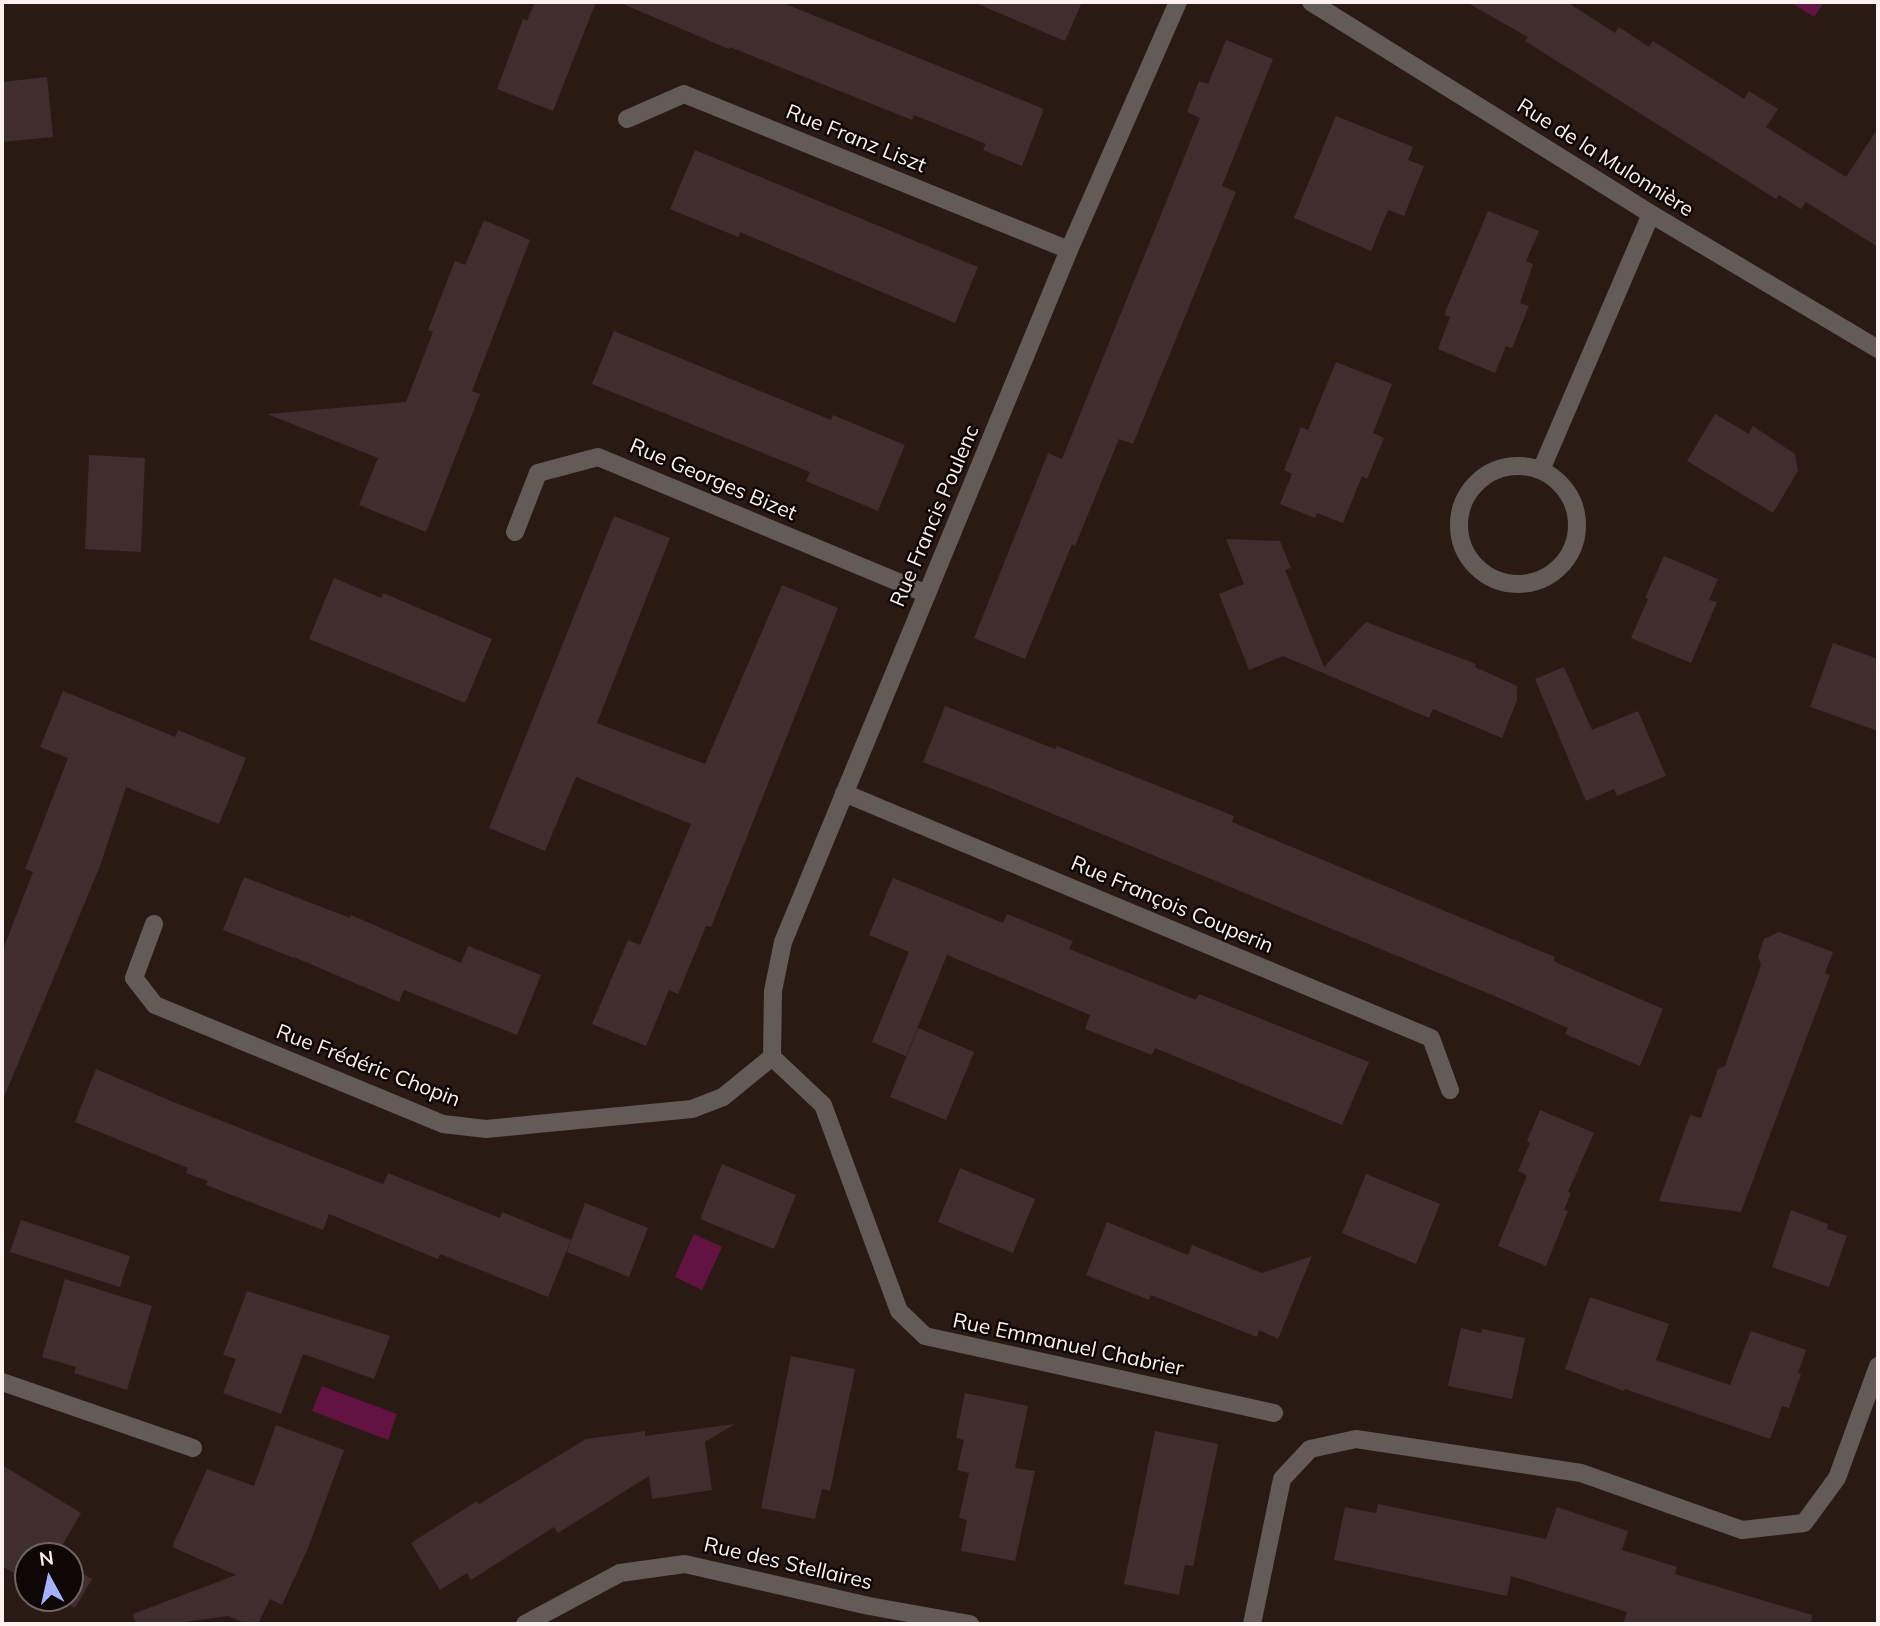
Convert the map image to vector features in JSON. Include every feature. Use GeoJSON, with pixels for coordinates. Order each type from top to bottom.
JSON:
{"type":"FeatureCollection","features":[{"type":"Feature","properties":{"kind":"street","name":"Rue Francis Poulenc"},"geometry":{"type":"LineString","coordinates":[[772,1057],[773,991],[783,942],[1069,250],[1178,2]]}},
{"type":"Feature","properties":{"kind":"street","name":"Rue de la Mulonnière"},"geometry":{"type":"LineString","coordinates":[[1311,2],[1651,214],[1878,349]]}},
{"type":"Feature","properties":{"kind":"street","name":"Rue Franz Liszt"},"geometry":{"type":"LineString","coordinates":[[627,119],[684,94],[1069,250]]}},
{"type":"Feature","properties":{"kind":"street"},"geometry":{"type":"LineString","coordinates":[[1541,470],[1651,214]]}},
{"type":"Feature","properties":{"kind":"street","name":"Rue Georges Bizet"},"geometry":{"type":"LineString","coordinates":[[514,532],[538,473],[598,457],[927,594]]}},
{"type":"Feature","properties":{"kind":"street"},"geometry":{"type":"LineString","coordinates":[[1523,466],[1541,470],[1558,482],[1570,498],[1576,518],[1576,538],[1567,557],[1553,572],[1535,582],[1515,584],[1497,580],[1480,570],[1467,556],[1460,539],[1458,521],[1462,503],[1472,486],[1487,474],[1504,467],[1523,466]]}},
{"type":"Feature","properties":{"kind":"street","name":"Rue François Couperin"},"geometry":{"type":"LineString","coordinates":[[844,793],[1431,1038],[1450,1090]]}},
{"type":"Feature","properties":{"kind":"street","name":"Rue Frédéric Chopin"},"geometry":{"type":"LineString","coordinates":[[154,924],[134,978],[155,1005],[443,1124],[486,1129],[692,1109],[723,1097],[772,1057]]}},
{"type":"Feature","properties":{"kind":"street","name":"Rue Emmanuel Chabrier"},"geometry":{"type":"LineString","coordinates":[[772,1057],[823,1105],[899,1311],[925,1336],[1274,1413]]}},
{"type":"Feature","properties":{"kind":"street"},"geometry":{"type":"LineString","coordinates":[[1252,1624],[1282,1479],[1310,1449],[1356,1439],[1581,1473],[1742,1530],[1804,1523],[1837,1478],[1878,1366]]}},
{"type":"Feature","properties":{"kind":"street"},"geometry":{"type":"LineString","coordinates":[[2,1382],[193,1448]]}},
{"type":"Feature","properties":{"kind":"street","name":"Rue des Stellaires"},"geometry":{"type":"LineString","coordinates":[[525,1624],[620,1573],[685,1564],[869,1606],[970,1624]]}},
{"type":"Feature","properties":{"kind":"shaded area"},"geometry":{"type":"Polygon","coordinates":[[[1790,2],[1824,2],[1814,17],[1790,2]]]}},
{"type":"Feature","properties":{"kind":"shaded area"},"geometry":{"type":"Polygon","coordinates":[[[694,1234],[722,1247],[702,1290],[675,1277],[694,1234]]]}},
{"type":"Feature","properties":{"kind":"shaded area"},"geometry":{"type":"Polygon","coordinates":[[[322,1386],[397,1414],[388,1440],[312,1411],[322,1386]]]}},
{"type":"Feature","properties":{"kind":"building"},"geometry":{"type":"Polygon","coordinates":[[[535,2],[596,2],[553,111],[497,89],[523,19],[527,21],[535,2]]]}},
{"type":"Feature","properties":{"kind":"building"},"geometry":{"type":"Polygon","coordinates":[[[618,2],[781,2],[1044,109],[1022,166],[983,150],[986,144],[914,115],[912,120],[730,47],[729,49],[618,2]]]}},
{"type":"Feature","properties":{"kind":"building"},"geometry":{"type":"Polygon","coordinates":[[[973,2],[1082,2],[1065,41],[973,2]]]}},
{"type":"Feature","properties":{"kind":"building"},"geometry":{"type":"Polygon","coordinates":[[[1466,2],[1567,2],[1615,33],[1619,27],[1649,47],[1653,41],[1744,99],[1749,91],[1778,109],[1766,127],[1846,177],[1878,128],[1878,247],[1806,202],[1801,209],[1779,195],[1776,199],[1525,41],[1528,37],[1466,2]]]}},
{"type":"Feature","properties":{"kind":"building"},"geometry":{"type":"Polygon","coordinates":[[[1226,40],[1273,59],[1222,186],[1236,192],[1133,444],[1119,439],[1025,659],[974,638],[1048,453],[1062,459],[1200,118],[1187,112],[1199,81],[1208,84],[1226,40]]]}},
{"type":"Feature","properties":{"kind":"building"},"geometry":{"type":"Polygon","coordinates":[[[47,77],[53,137],[2,142],[2,82],[47,77]]]}},
{"type":"Feature","properties":{"kind":"building"},"geometry":{"type":"Polygon","coordinates":[[[1336,116],[1413,147],[1408,160],[1424,166],[1404,216],[1388,210],[1371,251],[1294,218],[1336,116]]]}},
{"type":"Feature","properties":{"kind":"building"},"geometry":{"type":"Polygon","coordinates":[[[695,150],[978,267],[955,323],[740,232],[738,237],[670,209],[695,150]]]}},
{"type":"Feature","properties":{"kind":"building"},"geometry":{"type":"Polygon","coordinates":[[[1488,211],[1539,231],[1526,261],[1533,264],[1520,303],[1529,306],[1512,348],[1506,346],[1495,373],[1438,349],[1450,317],[1444,315],[1488,211]]]}},
{"type":"Feature","properties":{"kind":"building"},"geometry":{"type":"Polygon","coordinates":[[[484,220],[530,240],[472,391],[480,394],[426,532],[359,505],[378,458],[267,414],[406,402],[433,332],[428,330],[455,261],[465,265],[484,220]]]}},
{"type":"Feature","properties":{"kind":"building"},"geometry":{"type":"Polygon","coordinates":[[[614,331],[831,420],[833,415],[905,445],[878,511],[806,481],[810,472],[592,384],[614,331]]]}},
{"type":"Feature","properties":{"kind":"building"},"geometry":{"type":"Polygon","coordinates":[[[1336,362],[1392,384],[1373,433],[1384,438],[1367,479],[1362,476],[1343,523],[1317,513],[1315,518],[1280,504],[1292,474],[1284,470],[1301,427],[1308,430],[1336,362]]]}},
{"type":"Feature","properties":{"kind":"building"},"geometry":{"type":"Polygon","coordinates":[[[1715,414],[1749,434],[1753,426],[1795,454],[1798,471],[1773,513],[1687,461],[1715,414]]]}},
{"type":"Feature","properties":{"kind":"building"},"geometry":{"type":"Polygon","coordinates":[[[89,455],[145,458],[141,552],[85,549],[89,455]]]}},
{"type":"Feature","properties":{"kind":"building"},"geometry":{"type":"Polygon","coordinates":[[[614,516],[670,538],[597,723],[705,764],[782,585],[838,608],[711,927],[706,926],[678,994],[669,990],[646,1046],[592,1024],[628,940],[640,945],[691,824],[576,777],[545,851],[489,828],[614,516]]]}},
{"type":"Feature","properties":{"kind":"building"},"geometry":{"type":"Polygon","coordinates":[[[1226,539],[1280,541],[1291,568],[1285,570],[1324,667],[1366,622],[1476,664],[1475,667],[1517,686],[1517,700],[1502,738],[1433,709],[1429,718],[1283,656],[1249,670],[1219,594],[1244,584],[1226,539]]]}},
{"type":"Feature","properties":{"kind":"building"},"geometry":{"type":"Polygon","coordinates":[[[1664,556],[1718,579],[1709,600],[1717,602],[1691,663],[1631,638],[1664,556]]]}},
{"type":"Feature","properties":{"kind":"building"},"geometry":{"type":"Polygon","coordinates":[[[334,578],[381,598],[383,593],[492,639],[465,703],[309,639],[334,578]]]}},
{"type":"Feature","properties":{"kind":"building"},"geometry":{"type":"Polygon","coordinates":[[[1833,643],[1878,659],[1878,731],[1810,707],[1833,643]]]}},
{"type":"Feature","properties":{"kind":"building"},"geometry":{"type":"Polygon","coordinates":[[[1564,667],[1592,730],[1638,711],[1666,776],[1617,796],[1614,789],[1586,801],[1535,679],[1564,667]]]}},
{"type":"Feature","properties":{"kind":"building"},"geometry":{"type":"Polygon","coordinates":[[[63,691],[175,737],[178,730],[246,758],[219,824],[126,787],[100,866],[2,1102],[2,952],[33,872],[25,869],[68,758],[40,747],[63,691]]]}},
{"type":"Feature","properties":{"kind":"building"},"geometry":{"type":"Polygon","coordinates":[[[945,706],[1055,749],[1057,746],[1234,816],[1232,822],[1555,957],[1553,961],[1663,1009],[1640,1066],[1565,1034],[1568,1028],[1497,997],[923,762],[945,706]]]}},
{"type":"Feature","properties":{"kind":"building"},"geometry":{"type":"Polygon","coordinates":[[[244,877],[350,918],[351,915],[461,963],[468,946],[541,975],[517,1035],[404,990],[399,1002],[223,930],[244,877]]]}},
{"type":"Feature","properties":{"kind":"building"},"geometry":{"type":"Polygon","coordinates":[[[893,878],[1003,923],[1007,914],[1073,941],[1069,949],[1196,1000],[1199,994],[1369,1062],[1342,1125],[1155,1048],[1152,1055],[1085,1029],[1090,1015],[947,955],[906,1056],[872,1042],[909,952],[869,935],[893,878]]]}},
{"type":"Feature","properties":{"kind":"building"},"geometry":{"type":"Polygon","coordinates":[[[1779,932],[1833,952],[1825,973],[1830,975],[1741,1212],[1659,1201],[1690,1115],[1701,1118],[1718,1069],[1725,1066],[1761,965],[1758,957],[1764,939],[1779,932]]]}},
{"type":"Feature","properties":{"kind":"building"},"geometry":{"type":"Polygon","coordinates":[[[918,1028],[974,1052],[946,1120],[890,1097],[918,1028]]]}},
{"type":"Feature","properties":{"kind":"building"},"geometry":{"type":"Polygon","coordinates":[[[96,1069],[383,1184],[388,1173],[500,1218],[502,1212],[571,1240],[548,1297],[440,1254],[438,1259],[329,1214],[323,1230],[206,1185],[208,1181],[186,1173],[188,1168],[75,1122],[96,1069]]]}},
{"type":"Feature","properties":{"kind":"building"},"geometry":{"type":"Polygon","coordinates":[[[1540,1110],[1594,1133],[1568,1192],[1571,1193],[1564,1210],[1568,1211],[1546,1266],[1498,1246],[1527,1175],[1518,1171],[1540,1110]]]}},
{"type":"Feature","properties":{"kind":"building"},"geometry":{"type":"Polygon","coordinates":[[[722,1164],[796,1195],[774,1249],[700,1219],[722,1164]]]}},
{"type":"Feature","properties":{"kind":"building"},"geometry":{"type":"Polygon","coordinates":[[[960,1168],[1035,1199],[1013,1253],[938,1222],[960,1168]]]}},
{"type":"Feature","properties":{"kind":"building"},"geometry":{"type":"Polygon","coordinates":[[[1366,1174],[1440,1204],[1416,1264],[1342,1233],[1366,1174]]]}},
{"type":"Feature","properties":{"kind":"building"},"geometry":{"type":"Polygon","coordinates":[[[585,1203],[648,1228],[629,1277],[567,1252],[585,1203]]]}},
{"type":"Feature","properties":{"kind":"building"},"geometry":{"type":"Polygon","coordinates":[[[1791,1210],[1828,1224],[1827,1229],[1847,1236],[1829,1287],[1772,1267],[1791,1210]]]}},
{"type":"Feature","properties":{"kind":"building"},"geometry":{"type":"Polygon","coordinates":[[[21,1220],[130,1256],[120,1287],[10,1252],[21,1220]]]}},
{"type":"Feature","properties":{"kind":"building"},"geometry":{"type":"Polygon","coordinates":[[[1107,1222],[1188,1255],[1192,1245],[1262,1273],[1312,1256],[1278,1339],[1259,1330],[1257,1337],[1151,1295],[1149,1300],[1086,1275],[1107,1222]]]}},
{"type":"Feature","properties":{"kind":"building"},"geometry":{"type":"Polygon","coordinates":[[[65,1279],[152,1306],[127,1390],[74,1373],[76,1367],[42,1357],[65,1279]]]}},
{"type":"Feature","properties":{"kind":"building"},"geometry":{"type":"Polygon","coordinates":[[[247,1291],[390,1336],[374,1379],[303,1354],[281,1414],[223,1393],[236,1359],[223,1355],[247,1291]]]}},
{"type":"Feature","properties":{"kind":"building"},"geometry":{"type":"Polygon","coordinates":[[[1590,1297],[1669,1324],[1656,1360],[1730,1385],[1751,1331],[1806,1350],[1789,1408],[1782,1406],[1770,1439],[1565,1369],[1590,1297]]]}},
{"type":"Feature","properties":{"kind":"building"},"geometry":{"type":"Polygon","coordinates":[[[1461,1328],[1481,1333],[1482,1329],[1525,1338],[1512,1399],[1448,1386],[1461,1328]]]}},
{"type":"Feature","properties":{"kind":"building"},"geometry":{"type":"Polygon","coordinates":[[[791,1356],[855,1369],[830,1491],[822,1489],[815,1519],[761,1508],[791,1356]]]}},
{"type":"Feature","properties":{"kind":"building"},"geometry":{"type":"Polygon","coordinates":[[[965,1393],[1028,1406],[1015,1468],[1035,1471],[1015,1561],[961,1551],[967,1520],[959,1518],[969,1473],[957,1470],[964,1440],[956,1438],[965,1393]]]}},
{"type":"Feature","properties":{"kind":"building"},"geometry":{"type":"Polygon","coordinates":[[[735,1424],[705,1442],[712,1490],[652,1499],[649,1476],[558,1533],[554,1527],[471,1580],[467,1573],[440,1590],[411,1543],[477,1501],[479,1504],[586,1439],[645,1431],[645,1436],[735,1424]]]}},
{"type":"Feature","properties":{"kind":"building"},"geometry":{"type":"Polygon","coordinates":[[[276,1425],[344,1450],[308,1548],[282,1605],[270,1599],[258,1624],[247,1624],[228,1616],[169,1624],[136,1624],[133,1614],[236,1575],[172,1547],[207,1469],[254,1486],[276,1425]]]}},
{"type":"Feature","properties":{"kind":"building"},"geometry":{"type":"Polygon","coordinates":[[[1155,1431],[1218,1444],[1193,1566],[1185,1565],[1179,1595],[1124,1584],[1155,1431]]]}},
{"type":"Feature","properties":{"kind":"building"},"geometry":{"type":"Polygon","coordinates":[[[2,1465],[81,1513],[64,1542],[14,1542],[14,1573],[2,1566],[2,1465]]]}},
{"type":"Feature","properties":{"kind":"building"},"geometry":{"type":"Polygon","coordinates":[[[1378,1504],[1546,1539],[1557,1507],[1628,1531],[1622,1550],[1677,1567],[1675,1574],[1812,1615],[1811,1624],[1623,1624],[1627,1612],[1511,1576],[1507,1596],[1334,1560],[1345,1507],[1376,1513],[1378,1504]]]}},
{"type":"Feature","properties":{"kind":"building"},"geometry":{"type":"Polygon","coordinates":[[[84,1574],[92,1579],[84,1593],[84,1574]]]}}]}
